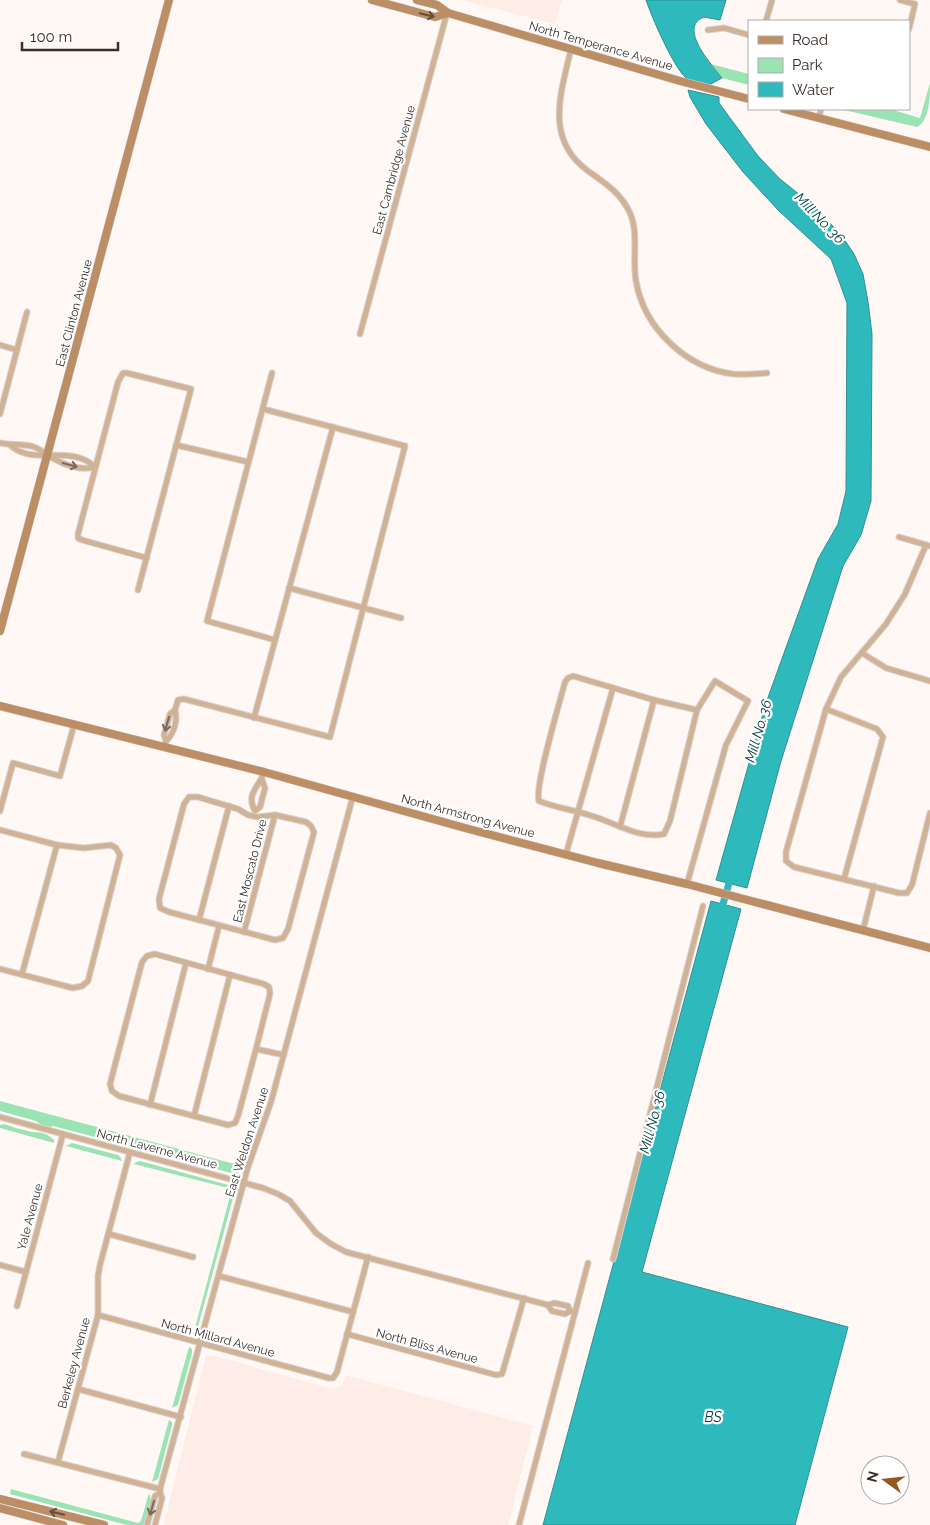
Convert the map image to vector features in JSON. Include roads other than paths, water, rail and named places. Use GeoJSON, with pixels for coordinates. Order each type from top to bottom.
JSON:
{"type":"FeatureCollection","features":[{"type":"Feature","properties":{"kind":"street","name":"East Clinton Avenue"},"geometry":{"type":"LineString","coordinates":[[0,631],[169,0]]}},
{"type":"Feature","properties":{"kind":"street","name":"North Temperance Avenue"},"geometry":{"type":"LineString","coordinates":[[372,0],[435,17],[448,13]]}},
{"type":"Feature","properties":{"kind":"street","name":"North Temperance Avenue"},"geometry":{"type":"LineString","coordinates":[[417,0],[437,6],[448,13],[680,81],[748,99]]}},
{"type":"Feature","properties":{"kind":"street"},"geometry":{"type":"LineString","coordinates":[[766,20],[772,0]]}},
{"type":"Feature","properties":{"kind":"street"},"geometry":{"type":"LineString","coordinates":[[900,0],[916,2],[910,25]]}},
{"type":"Feature","properties":{"kind":"street","name":"East Cambridge Avenue"},"geometry":{"type":"LineString","coordinates":[[360,334],[448,13]]}},
{"type":"Feature","properties":{"kind":"street"},"geometry":{"type":"LineString","coordinates":[[708,30],[724,28],[748,35]]}},
{"type":"Feature","properties":{"kind":"street"},"geometry":{"type":"LineString","coordinates":[[571,49],[559,107],[561,132],[570,152],[580,163],[616,192],[631,215],[634,227],[636,282],[648,315],[668,342],[694,360],[732,374],[767,373]]}},
{"type":"Feature","properties":{"kind":"street"},"geometry":{"type":"LineString","coordinates":[[788,110],[929,147],[930,138]]}},
{"type":"Feature","properties":{"kind":"street"},"geometry":{"type":"LineString","coordinates":[[819,118],[822,110]]}},
{"type":"Feature","properties":{"kind":"street"},"geometry":{"type":"LineString","coordinates":[[0,414],[27,312]]}},
{"type":"Feature","properties":{"kind":"street"},"geometry":{"type":"LineString","coordinates":[[0,345],[17,350]]}},
{"type":"Feature","properties":{"kind":"street"},"geometry":{"type":"LineString","coordinates":[[138,590],[147,558],[191,389],[131,373],[123,373],[118,382],[78,530],[78,538],[147,558]]}},
{"type":"Feature","properties":{"kind":"street"},"geometry":{"type":"LineString","coordinates":[[272,373],[207,621],[275,640]]}},
{"type":"Feature","properties":{"kind":"street"},"geometry":{"type":"LineString","coordinates":[[166,744],[164,735],[170,714],[175,710],[178,700],[184,699],[330,737],[405,446],[262,409]]}},
{"type":"Feature","properties":{"kind":"street"},"geometry":{"type":"LineString","coordinates":[[254,718],[333,426]]}},
{"type":"Feature","properties":{"kind":"street"},"geometry":{"type":"LineString","coordinates":[[0,443],[10,445],[19,443],[37,448],[59,462],[86,470],[96,468]]}},
{"type":"Feature","properties":{"kind":"street"},"geometry":{"type":"LineString","coordinates":[[10,445],[17,451],[35,456],[62,454],[89,461],[96,468]]}},
{"type":"Feature","properties":{"kind":"street"},"geometry":{"type":"LineString","coordinates":[[176,445],[248,462]]}},
{"type":"Feature","properties":{"kind":"street"},"geometry":{"type":"LineString","coordinates":[[899,536],[928,545],[905,594],[886,624],[841,677],[826,709],[786,852],[786,861],[794,867],[898,893],[908,893],[912,885],[930,813]]}},
{"type":"Feature","properties":{"kind":"street"},"geometry":{"type":"LineString","coordinates":[[289,588],[401,618]]}},
{"type":"Feature","properties":{"kind":"street"},"geometry":{"type":"LineString","coordinates":[[862,653],[886,668],[930,681]]}},
{"type":"Feature","properties":{"kind":"street"},"geometry":{"type":"LineString","coordinates":[[687,884],[726,744],[748,700],[715,681],[697,710],[670,821],[664,834],[647,835],[620,828],[599,818],[539,801],[537,795],[565,682],[568,678],[573,676],[654,700],[697,710]]}},
{"type":"Feature","properties":{"kind":"street"},"geometry":{"type":"LineString","coordinates":[[566,854],[614,688]]}},
{"type":"Feature","properties":{"kind":"street"},"geometry":{"type":"LineString","coordinates":[[620,828],[654,700]]}},
{"type":"Feature","properties":{"kind":"street","name":"North Armstrong Avenue"},"geometry":{"type":"LineString","coordinates":[[0,706],[74,726],[166,744],[263,776],[353,796],[566,854],[930,948]]}},
{"type":"Feature","properties":{"kind":"street"},"geometry":{"type":"LineString","coordinates":[[826,709],[877,729],[883,737],[844,879]]}},
{"type":"Feature","properties":{"kind":"street"},"geometry":{"type":"LineString","coordinates":[[0,811],[14,763],[60,776],[74,726]]}},
{"type":"Feature","properties":{"kind":"street"},"geometry":{"type":"LineString","coordinates":[[254,813],[251,803],[252,798],[256,786],[263,776]]}},
{"type":"Feature","properties":{"kind":"street"},"geometry":{"type":"LineString","coordinates":[[254,813],[260,807],[266,788],[263,776]]}},
{"type":"Feature","properties":{"kind":"street","name":"East Weldon Avenue"},"geometry":{"type":"LineString","coordinates":[[147,1525],[155,1496],[160,1491],[244,1182],[271,1102],[284,1056],[353,796]]}},
{"type":"Feature","properties":{"kind":"street"},"geometry":{"type":"LineString","coordinates":[[189,797],[198,797],[228,806],[254,813],[258,817],[275,814],[306,822],[314,832],[288,929],[283,938],[275,940],[219,926],[160,908],[159,899],[184,804],[189,797]]}},
{"type":"Feature","properties":{"kind":"street"},"geometry":{"type":"LineString","coordinates":[[252,798],[262,800]]}},
{"type":"Feature","properties":{"kind":"street"},"geometry":{"type":"LineString","coordinates":[[199,920],[228,806]]}},
{"type":"Feature","properties":{"kind":"street","name":"East Moscato Drive"},"geometry":{"type":"LineString","coordinates":[[244,932],[275,814]]}},
{"type":"Feature","properties":{"kind":"street"},"geometry":{"type":"LineString","coordinates":[[0,830],[57,845],[84,848],[111,845],[116,848],[120,855],[88,981],[82,986],[73,988],[0,969]]}},
{"type":"Feature","properties":{"kind":"street"},"geometry":{"type":"LineString","coordinates":[[22,974],[57,845]]}},
{"type":"Feature","properties":{"kind":"street"},"geometry":{"type":"LineString","coordinates":[[863,930],[874,886]]}},
{"type":"Feature","properties":{"kind":"street"},"geometry":{"type":"LineString","coordinates":[[613,1259],[704,906]]}},
{"type":"Feature","properties":{"kind":"street"},"geometry":{"type":"LineString","coordinates":[[208,969],[219,926]]}},
{"type":"Feature","properties":{"kind":"street"},"geometry":{"type":"LineString","coordinates":[[155,954],[186,963],[269,987],[270,994],[238,1116],[234,1123],[228,1125],[119,1096],[112,1091],[110,1084],[142,962],[147,956],[155,954]]}},
{"type":"Feature","properties":{"kind":"street"},"geometry":{"type":"LineString","coordinates":[[150,1105],[186,963]]}},
{"type":"Feature","properties":{"kind":"street"},"geometry":{"type":"LineString","coordinates":[[194,1116],[230,975]]}},
{"type":"Feature","properties":{"kind":"street"},"geometry":{"type":"LineString","coordinates":[[256,1049],[284,1056]]}},
{"type":"Feature","properties":{"kind":"street","name":"North Laverne Avenue"},"geometry":{"type":"LineString","coordinates":[[0,1117],[244,1182],[278,1194],[290,1201],[316,1233],[346,1252],[524,1298],[548,1305],[552,1310],[565,1314],[572,1312]]}},
{"type":"Feature","properties":{"kind":"street","name":"Yale Avenue"},"geometry":{"type":"LineString","coordinates":[[17,1306],[63,1134]]}},
{"type":"Feature","properties":{"kind":"street","name":"Berkeley Avenue"},"geometry":{"type":"LineString","coordinates":[[58,1462],[98,1315],[98,1276],[130,1152]]}},
{"type":"Feature","properties":{"kind":"street"},"geometry":{"type":"LineString","coordinates":[[108,1234],[193,1257]]}},
{"type":"Feature","properties":{"kind":"street"},"geometry":{"type":"LineString","coordinates":[[347,1334],[368,1257]]}},
{"type":"Feature","properties":{"kind":"street"},"geometry":{"type":"LineString","coordinates":[[519,1525],[572,1312],[588,1263]]}},
{"type":"Feature","properties":{"kind":"street"},"geometry":{"type":"LineString","coordinates":[[0,1265],[26,1272]]}},
{"type":"Feature","properties":{"kind":"street"},"geometry":{"type":"LineString","coordinates":[[219,1276],[353,1312]]}},
{"type":"Feature","properties":{"kind":"street","name":"North Bliss Avenue"},"geometry":{"type":"LineString","coordinates":[[347,1334],[496,1375],[502,1374],[524,1298]]}},
{"type":"Feature","properties":{"kind":"street","name":"North Millard Avenue"},"geometry":{"type":"LineString","coordinates":[[98,1315],[329,1378],[333,1378],[337,1372],[347,1334]]}},
{"type":"Feature","properties":{"kind":"street"},"geometry":{"type":"LineString","coordinates":[[78,1389],[180,1417]]}},
{"type":"Feature","properties":{"kind":"street"},"geometry":{"type":"LineString","coordinates":[[24,1454],[160,1491]]}},
{"type":"Feature","properties":{"kind":"street","name":"East Weldon Avenue"},"geometry":{"type":"LineString","coordinates":[[155,1525],[162,1498],[160,1491]]}},
{"type":"Feature","properties":{"kind":"street"},"geometry":{"type":"LineString","coordinates":[[0,1499],[104,1525]]}},
{"type":"Feature","properties":{"kind":"street"},"geometry":{"type":"LineString","coordinates":[[0,1508],[63,1525]]}},
{"type":"Feature","properties":{"kind":"water"},"geometry":{"type":"Polygon","coordinates":[[[646,0],[726,0],[720,20],[704,17],[697,22],[694,29],[699,46],[722,78],[709,85],[686,78],[669,53],[646,0]]]}},
{"type":"Feature","properties":{"kind":"water"},"geometry":{"type":"Polygon","coordinates":[[[688,90],[719,97],[719,103],[758,156],[780,179],[815,207],[842,236],[854,254],[863,274],[872,334],[871,501],[861,535],[843,566],[781,761],[747,888],[716,880],[766,703],[818,559],[838,524],[846,491],[847,303],[831,259],[778,210],[743,172],[706,124],[690,97],[688,90]]]}},
{"type":"Feature","properties":{"kind":"water","name":"BS"},"geometry":{"type":"Polygon","coordinates":[[[711,901],[741,909],[642,1272],[848,1327],[795,1525],[543,1525],[711,901]]]}},
{"type":"Feature","properties":{"kind":"waterway","name":"Mill No. 36"},"geometry":{"type":"LineString","coordinates":[[721,911],[731,876]]}}]}
